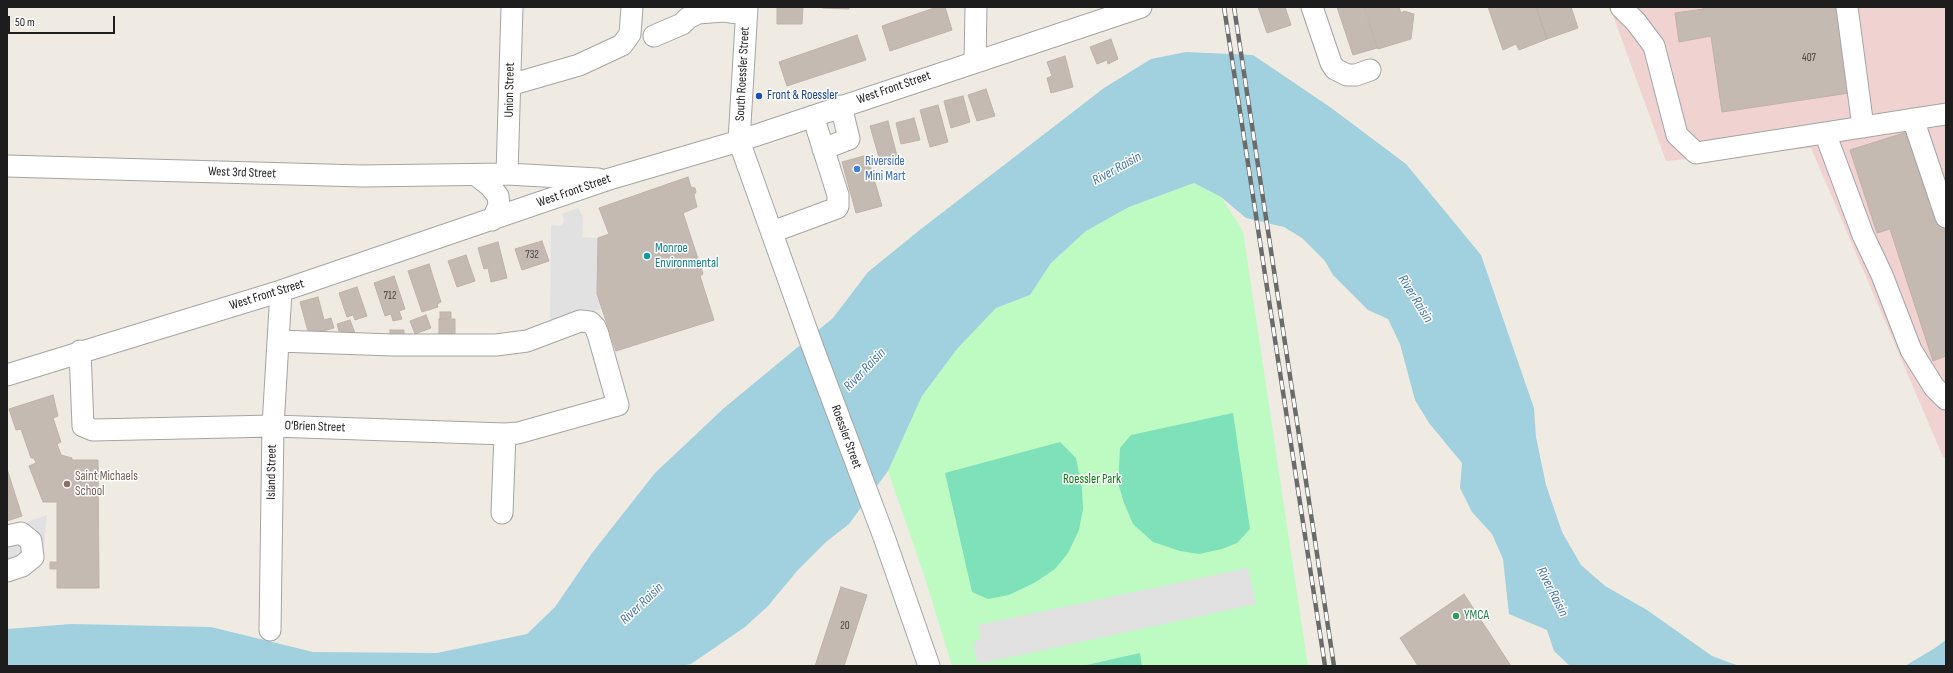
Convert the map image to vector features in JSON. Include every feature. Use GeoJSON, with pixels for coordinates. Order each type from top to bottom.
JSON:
{"type":"FeatureCollection","features":[{"type":"Feature","properties":{"kind":"street","name":"Union Street"},"geometry":{"type":"LineString","coordinates":[[508,174],[512,7]]}},
{"type":"Feature","properties":{"kind":"street"},"geometry":{"type":"LineString","coordinates":[[510,85],[579,64],[622,45],[630,34],[632,7]]}},
{"type":"Feature","properties":{"kind":"street"},"geometry":{"type":"LineString","coordinates":[[975,61],[976,7]]}},
{"type":"Feature","properties":{"kind":"street","name":"West Front Street"},"geometry":{"type":"LineString","coordinates":[[7,375],[80,351],[281,291],[606,180],[739,141],[975,61],[1141,7]]}},
{"type":"Feature","properties":{"kind":"street"},"geometry":{"type":"LineString","coordinates":[[1312,7],[1331,63],[1335,69],[1347,75],[1356,75],[1370,70]]}},
{"type":"Feature","properties":{"kind":"street"},"geometry":{"type":"LineString","coordinates":[[1621,7],[1636,22],[1654,46],[1677,135],[1696,153],[1946,114]]}},
{"type":"Feature","properties":{"kind":"street"},"geometry":{"type":"LineString","coordinates":[[1847,7],[1863,127]]}},
{"type":"Feature","properties":{"kind":"street"},"geometry":{"type":"LineString","coordinates":[[654,36],[682,24],[688,18],[698,13],[747,10]]}},
{"type":"Feature","properties":{"kind":"street","name":"South Roessler Street"},"geometry":{"type":"LineString","coordinates":[[739,141],[747,10]]}},
{"type":"Feature","properties":{"kind":"street"},"geometry":{"type":"LineString","coordinates":[[824,149],[849,139],[841,106]]}},
{"type":"Feature","properties":{"kind":"street"},"geometry":{"type":"LineString","coordinates":[[772,232],[837,208],[838,206],[838,195],[813,116]]}},
{"type":"Feature","properties":{"kind":"street"},"geometry":{"type":"LineString","coordinates":[[1913,119],[1946,217]]}},
{"type":"Feature","properties":{"kind":"street"},"geometry":{"type":"LineString","coordinates":[[1825,133],[1863,235],[1882,275],[1911,350],[1934,387],[1946,399]]}},
{"type":"Feature","properties":{"kind":"street","name":"Roessler Street"},"geometry":{"type":"LineString","coordinates":[[739,141],[884,537],[929,666]]}},
{"type":"Feature","properties":{"kind":"street","name":"West 3rd Street"},"geometry":{"type":"LineString","coordinates":[[7,166],[362,176],[508,174],[606,180]]}},
{"type":"Feature","properties":{"kind":"street"},"geometry":{"type":"LineString","coordinates":[[476,175],[490,186],[498,196],[499,206],[492,220]]}},
{"type":"Feature","properties":{"kind":"street","name":"Island Street"},"geometry":{"type":"LineString","coordinates":[[270,630],[273,426],[281,291]]}},
{"type":"Feature","properties":{"kind":"street","name":"O'Brien Street"},"geometry":{"type":"LineString","coordinates":[[80,351],[83,426],[93,430],[273,426],[505,434],[518,433],[618,405],[598,334],[590,322],[580,321],[526,341],[496,345],[393,345],[278,341]]}},
{"type":"Feature","properties":{"kind":"street"},"geometry":{"type":"LineString","coordinates":[[502,513],[505,434]]}},
{"type":"Feature","properties":{"kind":"street"},"geometry":{"type":"LineString","coordinates":[[7,536],[21,533],[31,541],[33,557],[22,566],[7,571]]}},
{"type":"Feature","properties":{"kind":"shaded area"},"geometry":{"type":"Polygon","coordinates":[[[1610,7],[1946,7],[1946,457],[1943,457],[1811,148],[1666,161],[1610,7]]]}},
{"type":"Feature","properties":{"kind":"shaded area"},"geometry":{"type":"Polygon","coordinates":[[[578,208],[583,217],[582,237],[598,238],[597,294],[601,309],[550,325],[551,225],[560,226],[563,224],[564,220],[562,214],[578,208]]]}},
{"type":"Feature","properties":{"kind":"shaded area"},"geometry":{"type":"Polygon","coordinates":[[[47,515],[42,565],[7,583],[7,529],[47,515]]]}},
{"type":"Feature","properties":{"kind":"shaded area"},"geometry":{"type":"Polygon","coordinates":[[[1248,568],[1256,604],[979,664],[976,658],[973,643],[981,639],[978,625],[1248,568]]]}},
{"type":"Feature","properties":{"kind":"green space","name":"Roessler Park"},"geometry":{"type":"Polygon","coordinates":[[[1194,183],[1221,197],[1243,231],[1308,666],[952,666],[924,575],[888,471],[922,396],[957,349],[996,308],[1030,295],[1051,263],[1086,231],[1129,207],[1194,183]]]}},
{"type":"Feature","properties":{"kind":"green space"},"geometry":{"type":"Polygon","coordinates":[[[1233,413],[1250,529],[1237,543],[1222,549],[1199,554],[1180,551],[1153,542],[1133,524],[1124,503],[1118,483],[1120,448],[1131,435],[1233,413]]]}},
{"type":"Feature","properties":{"kind":"green space"},"geometry":{"type":"Polygon","coordinates":[[[1060,442],[1076,458],[1082,489],[1083,509],[1079,530],[1068,553],[1055,569],[1034,583],[1009,595],[988,599],[972,592],[945,473],[1060,442]]]}},
{"type":"Feature","properties":{"kind":"green space"},"geometry":{"type":"Polygon","coordinates":[[[1140,653],[1142,666],[1082,666],[1140,653]]]}},
{"type":"Feature","properties":{"kind":"water","name":"River Raisin"},"geometry":{"type":"Polygon","coordinates":[[[1186,52],[1253,55],[1330,107],[1406,164],[1481,255],[1534,408],[1536,437],[1546,485],[1562,532],[1581,565],[1605,586],[1647,610],[1712,656],[1739,666],[1570,666],[1554,651],[1547,630],[1509,614],[1503,559],[1492,534],[1472,512],[1460,488],[1462,463],[1429,423],[1415,400],[1400,344],[1388,319],[1368,310],[1333,275],[1325,261],[1302,238],[1284,227],[1246,218],[1221,197],[1194,183],[1129,207],[1086,231],[1051,263],[1030,295],[996,308],[957,349],[922,396],[888,471],[849,524],[826,542],[797,571],[768,606],[745,627],[691,664],[681,666],[7,666],[7,629],[71,624],[211,627],[313,652],[437,653],[527,634],[555,607],[592,553],[655,473],[724,408],[833,318],[868,272],[921,229],[1104,88],[1151,59],[1186,52]]]}},
{"type":"Feature","properties":{"kind":"water"},"geometry":{"type":"Polygon","coordinates":[[[1946,640],[1946,666],[1905,666],[1935,648],[1946,640]]]}},
{"type":"Feature","properties":{"kind":"building"},"geometry":{"type":"Polygon","coordinates":[[[777,7],[803,7],[802,24],[777,24],[777,7]]]}},
{"type":"Feature","properties":{"kind":"building"},"geometry":{"type":"Polygon","coordinates":[[[849,7],[849,9],[822,8],[849,7]]]}},
{"type":"Feature","properties":{"kind":"building"},"geometry":{"type":"Polygon","coordinates":[[[937,7],[945,7],[952,30],[890,51],[882,26],[937,7]]]}},
{"type":"Feature","properties":{"kind":"building"},"geometry":{"type":"Polygon","coordinates":[[[1258,7],[1285,7],[1291,25],[1267,33],[1258,7]]]}},
{"type":"Feature","properties":{"kind":"building"},"geometry":{"type":"Polygon","coordinates":[[[1337,7],[1364,7],[1377,48],[1353,55],[1337,7]]]}},
{"type":"Feature","properties":{"kind":"building"},"geometry":{"type":"Polygon","coordinates":[[[1365,7],[1399,7],[1401,13],[1404,11],[1414,14],[1411,39],[1378,49],[1365,7]]]}},
{"type":"Feature","properties":{"kind":"building"},"geometry":{"type":"Polygon","coordinates":[[[1488,7],[1536,7],[1547,39],[1519,50],[1516,44],[1503,50],[1488,7]]]}},
{"type":"Feature","properties":{"kind":"building"},"geometry":{"type":"Polygon","coordinates":[[[1536,7],[1571,7],[1578,28],[1547,39],[1536,7]]]}},
{"type":"Feature","properties":{"kind":"building"},"geometry":{"type":"Polygon","coordinates":[[[1704,7],[1842,7],[1856,92],[1722,112],[1711,36],[1679,42],[1675,13],[1704,9],[1704,7]]]}},
{"type":"Feature","properties":{"kind":"building"},"geometry":{"type":"Polygon","coordinates":[[[857,35],[866,60],[787,86],[779,62],[857,35]]]}},
{"type":"Feature","properties":{"kind":"building"},"geometry":{"type":"Polygon","coordinates":[[[1111,39],[1118,59],[1108,64],[1107,60],[1097,64],[1090,47],[1111,39]]]}},
{"type":"Feature","properties":{"kind":"building"},"geometry":{"type":"Polygon","coordinates":[[[1065,56],[1073,87],[1051,93],[1047,78],[1052,76],[1047,62],[1065,56]]]}},
{"type":"Feature","properties":{"kind":"building"},"geometry":{"type":"Polygon","coordinates":[[[986,89],[995,116],[977,121],[968,95],[986,89]]]}},
{"type":"Feature","properties":{"kind":"building"},"geometry":{"type":"Polygon","coordinates":[[[963,96],[970,122],[951,128],[944,101],[963,96]]]}},
{"type":"Feature","properties":{"kind":"building"},"geometry":{"type":"Polygon","coordinates":[[[938,105],[948,142],[930,147],[920,110],[938,105]]]}},
{"type":"Feature","properties":{"kind":"building"},"geometry":{"type":"Polygon","coordinates":[[[914,118],[920,140],[901,144],[896,123],[914,118]]]}},
{"type":"Feature","properties":{"kind":"building"},"geometry":{"type":"Polygon","coordinates":[[[888,121],[897,156],[880,161],[870,126],[888,121]]]}},
{"type":"Feature","properties":{"kind":"building"},"geometry":{"type":"Polygon","coordinates":[[[1907,132],[1913,135],[1946,235],[1946,356],[1933,361],[1890,229],[1877,233],[1850,150],[1907,132]]]}},
{"type":"Feature","properties":{"kind":"building"},"geometry":{"type":"Polygon","coordinates":[[[867,155],[882,206],[856,213],[842,162],[867,155]]]}},
{"type":"Feature","properties":{"kind":"building","name":"Monroe Environmental"},"geometry":{"type":"Polygon","coordinates":[[[688,177],[691,187],[695,188],[696,192],[694,195],[697,207],[683,213],[703,274],[700,276],[714,320],[616,351],[597,294],[598,238],[609,234],[599,208],[688,177]]]}},
{"type":"Feature","properties":{"kind":"building"},"geometry":{"type":"Polygon","coordinates":[[[542,241],[549,261],[522,270],[515,249],[542,241]]]}},
{"type":"Feature","properties":{"kind":"building"},"geometry":{"type":"Polygon","coordinates":[[[498,242],[507,278],[491,282],[488,268],[484,269],[478,248],[498,242]]]}},
{"type":"Feature","properties":{"kind":"building"},"geometry":{"type":"Polygon","coordinates":[[[466,255],[475,281],[457,287],[448,261],[466,255]]]}},
{"type":"Feature","properties":{"kind":"building"},"geometry":{"type":"Polygon","coordinates":[[[429,264],[441,302],[437,304],[438,307],[422,312],[408,271],[429,264]]]}},
{"type":"Feature","properties":{"kind":"building"},"geometry":{"type":"Polygon","coordinates":[[[394,276],[405,309],[399,311],[402,319],[393,321],[391,314],[385,316],[374,283],[394,276]]]}},
{"type":"Feature","properties":{"kind":"building"},"geometry":{"type":"Polygon","coordinates":[[[357,287],[367,316],[355,320],[353,315],[347,317],[339,293],[357,287]]]}},
{"type":"Feature","properties":{"kind":"building"},"geometry":{"type":"Polygon","coordinates":[[[318,297],[324,320],[331,318],[334,328],[309,335],[300,302],[318,297]]]}},
{"type":"Feature","properties":{"kind":"building"},"geometry":{"type":"Polygon","coordinates":[[[440,312],[451,312],[451,318],[440,319],[440,312]]]}},
{"type":"Feature","properties":{"kind":"building"},"geometry":{"type":"Polygon","coordinates":[[[426,315],[431,328],[415,334],[410,321],[426,315]]]}},
{"type":"Feature","properties":{"kind":"building"},"geometry":{"type":"Polygon","coordinates":[[[439,319],[455,319],[455,334],[439,334],[439,319]]]}},
{"type":"Feature","properties":{"kind":"building"},"geometry":{"type":"Polygon","coordinates":[[[350,320],[355,333],[341,338],[337,324],[350,320]]]}},
{"type":"Feature","properties":{"kind":"building"},"geometry":{"type":"Polygon","coordinates":[[[390,330],[404,330],[404,339],[390,338],[390,330]]]}},
{"type":"Feature","properties":{"kind":"building","name":"Saint Michaels School"},"geometry":{"type":"Polygon","coordinates":[[[53,395],[58,416],[53,418],[61,442],[57,444],[61,455],[72,458],[72,460],[98,460],[99,588],[57,588],[57,569],[50,569],[50,562],[57,562],[57,502],[43,502],[29,466],[36,463],[34,458],[31,458],[21,429],[16,430],[9,409],[53,395]]]}},
{"type":"Feature","properties":{"kind":"building"},"geometry":{"type":"Polygon","coordinates":[[[7,469],[22,516],[7,521],[7,469]]]}},
{"type":"Feature","properties":{"kind":"building"},"geometry":{"type":"Polygon","coordinates":[[[841,587],[867,595],[844,666],[815,666],[841,587]]]}},
{"type":"Feature","properties":{"kind":"building","name":"YMCA"},"geometry":{"type":"Polygon","coordinates":[[[1464,594],[1511,666],[1418,666],[1400,638],[1464,594]]]}},
{"type":"Feature","properties":{"kind":"railway"},"geometry":{"type":"LineString","coordinates":[[1224,7],[1325,666]]}},
{"type":"Feature","properties":{"kind":"railway"},"geometry":{"type":"LineString","coordinates":[[1234,7],[1334,666]]}},
{"type":"Feature","properties":{"kind":"place","name":"Front & Roessler"},"geometry":{"type":"Point","coordinates":[759,96]}},
{"type":"Feature","properties":{"kind":"place","name":"Riverside Mini Mart"},"geometry":{"type":"Point","coordinates":[857,169]}},
{"type":"Feature","properties":{"kind":"place","name":"Monroe Environmental"},"geometry":{"type":"Point","coordinates":[647,256]}},
{"type":"Feature","properties":{"kind":"place","name":"Saint Michaels School"},"geometry":{"type":"Point","coordinates":[67,484]}},
{"type":"Feature","properties":{"kind":"place","name":"YMCA"},"geometry":{"type":"Point","coordinates":[1456,616]}}]}
